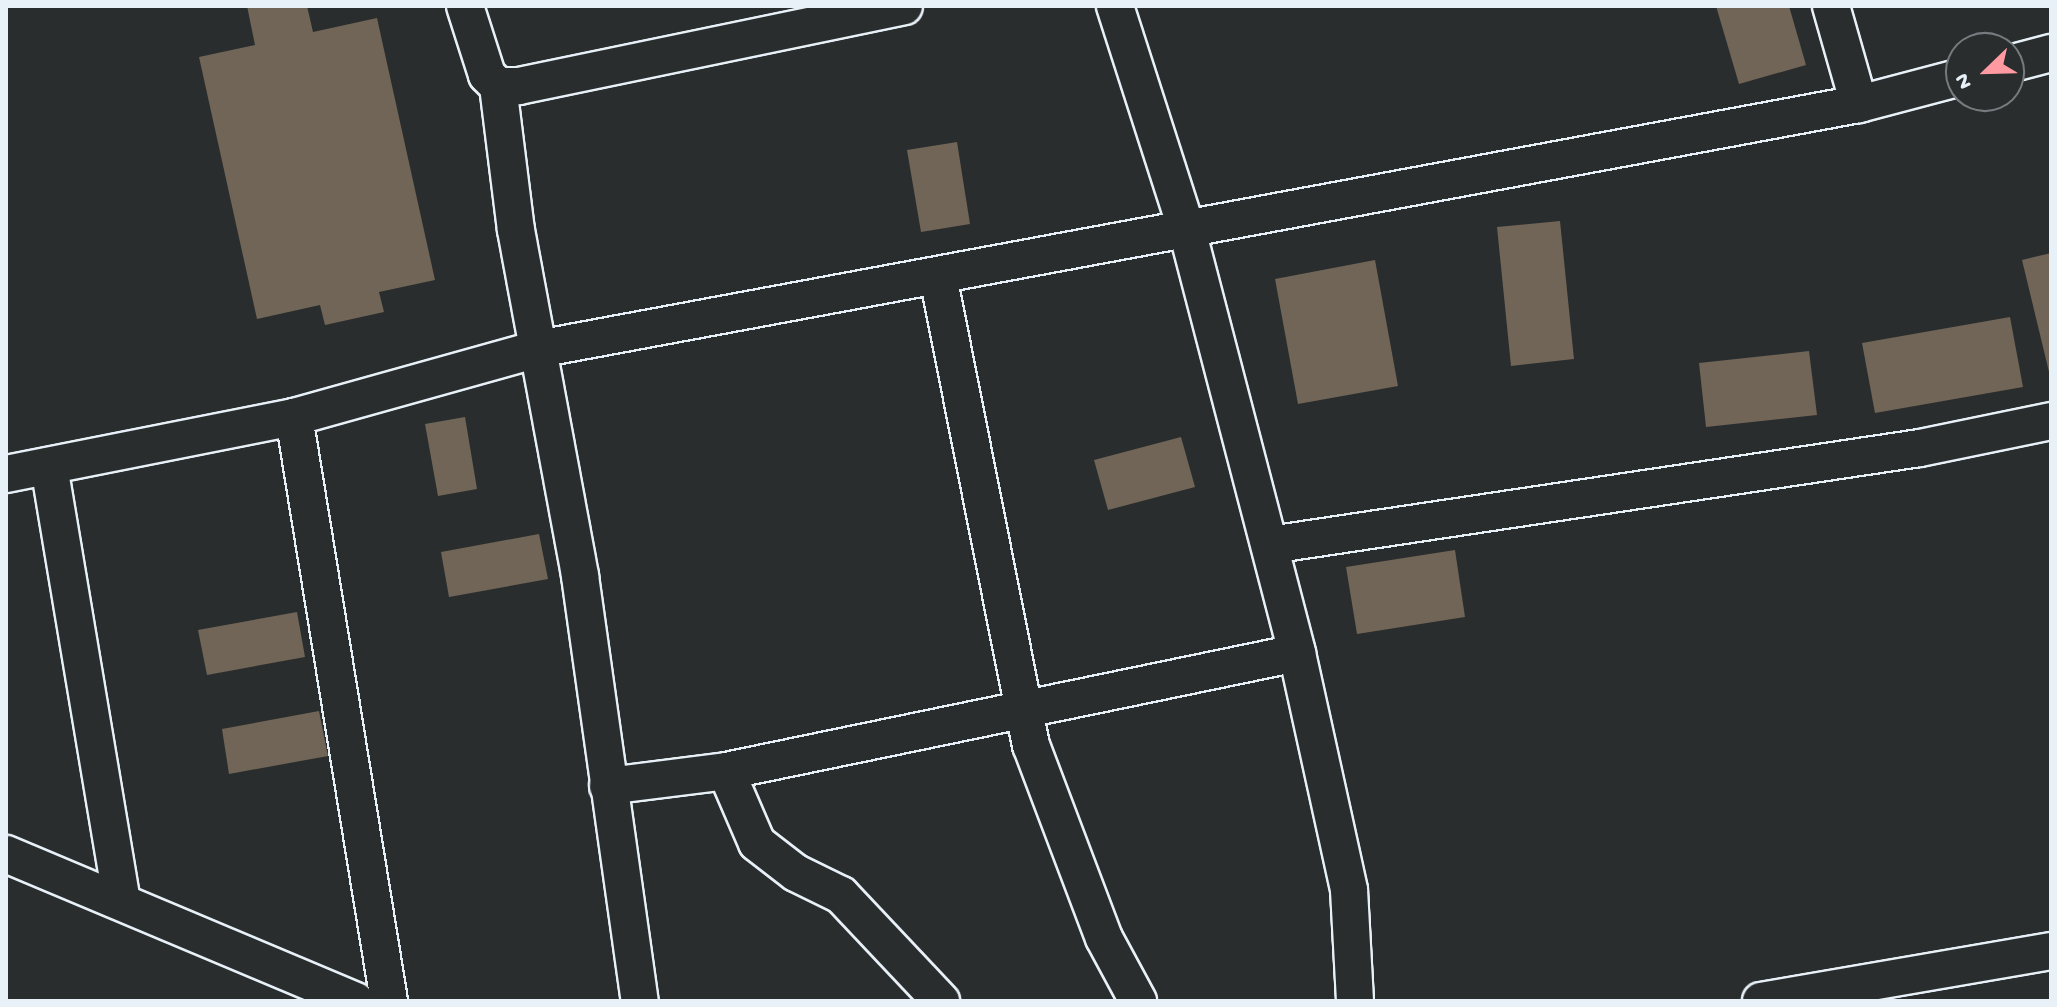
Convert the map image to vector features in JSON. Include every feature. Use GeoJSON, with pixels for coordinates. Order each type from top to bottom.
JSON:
{"type":"FeatureCollection","features":[{"type":"Feature","properties":{"kind":"street"},"geometry":{"type":"LineString","coordinates":[[465,6],[487,75],[498,86],[538,349],[580,576],[640,1001]]}},
{"type":"Feature","properties":{"kind":"street"},"geometry":{"type":"LineString","coordinates":[[498,86],[519,86],[904,6]]}},
{"type":"Feature","properties":{"kind":"street"},"geometry":{"type":"LineString","coordinates":[[1103,6],[1120,21],[1187,230],[1270,545],[1349,890],[1355,1001]]}},
{"type":"Feature","properties":{"kind":"street"},"geometry":{"type":"LineString","coordinates":[[1831,6],[1859,104]]}},
{"type":"Feature","properties":{"kind":"street"},"geometry":{"type":"LineString","coordinates":[[2025,60],[2051,53]]}},
{"type":"Feature","properties":{"kind":"street"},"geometry":{"type":"LineString","coordinates":[[6,474],[294,417],[538,349],[1859,104],[1945,81]]}},
{"type":"Feature","properties":{"kind":"street"},"geometry":{"type":"LineString","coordinates":[[938,276],[1022,710],[1045,788],[1104,938],[1138,1001]]}},
{"type":"Feature","properties":{"kind":"street"},"geometry":{"type":"LineString","coordinates":[[294,417],[389,1001]]}},
{"type":"Feature","properties":{"kind":"street"},"geometry":{"type":"LineString","coordinates":[[1270,545],[1920,448],[2051,421]]}},
{"type":"Feature","properties":{"kind":"street"},"geometry":{"type":"LineString","coordinates":[[49,466],[122,900]]}},
{"type":"Feature","properties":{"kind":"street"},"geometry":{"type":"LineString","coordinates":[[608,786],[726,771],[1297,653]]}},
{"type":"Feature","properties":{"kind":"street"},"geometry":{"type":"LineString","coordinates":[[726,771],[757,843],[796,873],[841,895],[941,1001]]}},
{"type":"Feature","properties":{"kind":"street"},"geometry":{"type":"LineString","coordinates":[[6,854],[122,900],[355,1001]]}},
{"type":"Feature","properties":{"kind":"street"},"geometry":{"type":"LineString","coordinates":[[1761,1001],[2051,951]]}},
{"type":"Feature","properties":{"kind":"building"},"geometry":{"type":"Polygon","coordinates":[[[247,6],[307,6],[313,32],[377,18],[435,280],[379,292],[384,312],[325,325],[320,305],[257,319],[199,57],[255,45],[247,6]]]}},
{"type":"Feature","properties":{"kind":"building"},"geometry":{"type":"Polygon","coordinates":[[[1716,6],[1789,6],[1806,65],[1739,84],[1716,6]]]}},
{"type":"Feature","properties":{"kind":"building"},"geometry":{"type":"Polygon","coordinates":[[[957,142],[970,224],[921,232],[907,150],[957,142]]]}},
{"type":"Feature","properties":{"kind":"building"},"geometry":{"type":"Polygon","coordinates":[[[1560,221],[1574,359],[1511,366],[1497,227],[1560,221]]]}},
{"type":"Feature","properties":{"kind":"building"},"geometry":{"type":"Polygon","coordinates":[[[2051,253],[2051,376],[2050,376],[2022,260],[2051,253]]]}},
{"type":"Feature","properties":{"kind":"building"},"geometry":{"type":"Polygon","coordinates":[[[1375,260],[1398,386],[1298,404],[1275,279],[1375,260]]]}},
{"type":"Feature","properties":{"kind":"building"},"geometry":{"type":"Polygon","coordinates":[[[2010,317],[2023,387],[1875,413],[1862,343],[2010,317]]]}},
{"type":"Feature","properties":{"kind":"building"},"geometry":{"type":"Polygon","coordinates":[[[1809,351],[1817,415],[1706,427],[1699,363],[1809,351]]]}},
{"type":"Feature","properties":{"kind":"building"},"geometry":{"type":"Polygon","coordinates":[[[465,417],[477,489],[438,496],[425,424],[465,417]]]}},
{"type":"Feature","properties":{"kind":"building"},"geometry":{"type":"Polygon","coordinates":[[[1181,437],[1195,487],[1108,510],[1094,460],[1181,437]]]}},
{"type":"Feature","properties":{"kind":"building"},"geometry":{"type":"Polygon","coordinates":[[[539,534],[548,579],[449,597],[441,552],[539,534]]]}},
{"type":"Feature","properties":{"kind":"building"},"geometry":{"type":"Polygon","coordinates":[[[1455,550],[1465,617],[1357,634],[1346,567],[1455,550]]]}},
{"type":"Feature","properties":{"kind":"building"},"geometry":{"type":"Polygon","coordinates":[[[297,612],[305,657],[207,675],[198,630],[297,612]]]}},
{"type":"Feature","properties":{"kind":"building"},"geometry":{"type":"Polygon","coordinates":[[[319,711],[328,756],[229,774],[222,729],[319,711]]]}}]}
